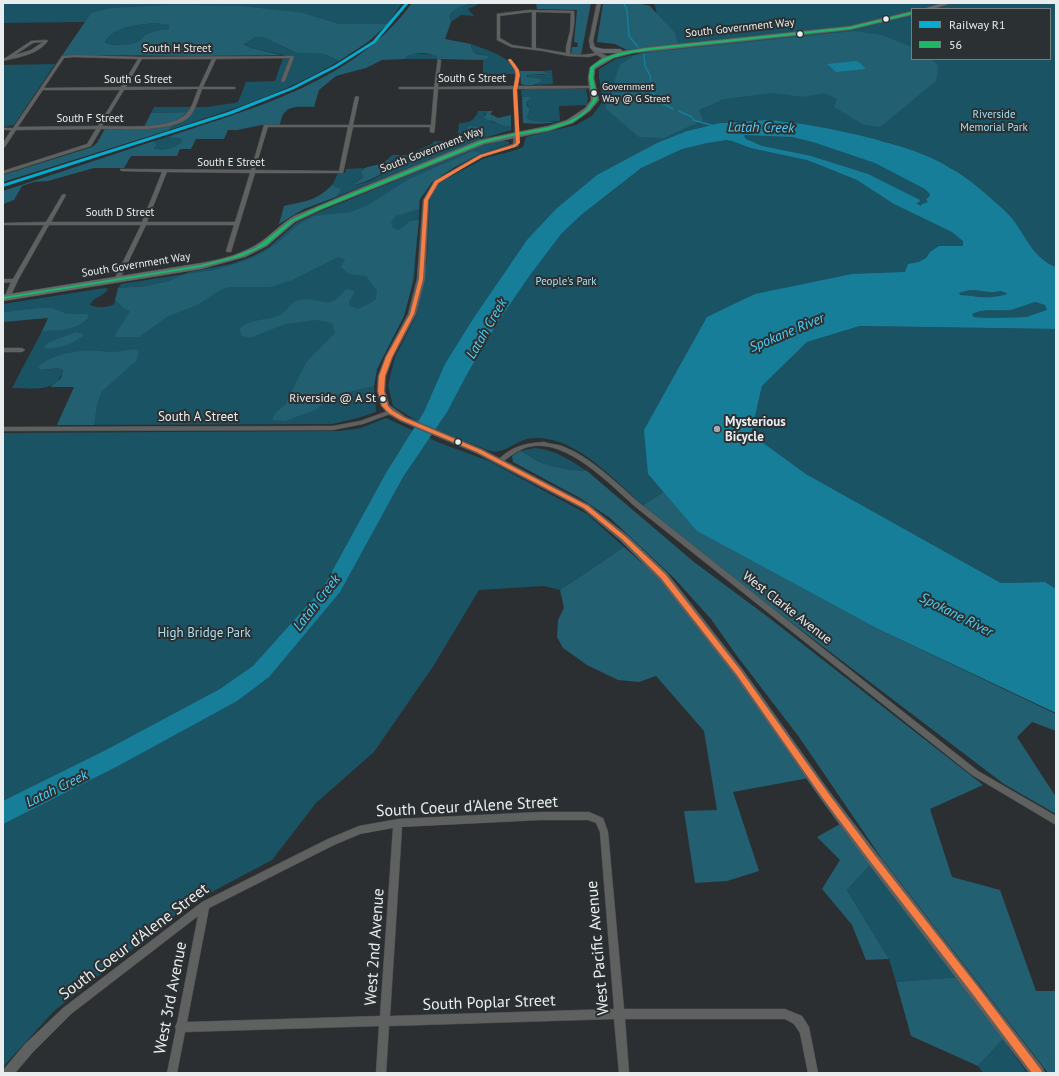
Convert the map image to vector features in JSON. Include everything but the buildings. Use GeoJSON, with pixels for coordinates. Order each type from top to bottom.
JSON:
{"type":"FeatureCollection","features":[{"type":"Feature","properties":{"kind":"main road"},"geometry":{"type":"LineString","coordinates":[[930,8],[949,3]]}},
{"type":"Feature","properties":{"kind":"main road","name":"South Government Way"},"geometry":{"type":"LineString","coordinates":[[5,298],[201,266],[235,258],[258,248],[294,220],[326,204],[482,142],[556,127],[570,122],[590,109],[595,100],[592,68],[607,58],[639,51],[837,30],[911,13]]}},
{"type":"Feature","properties":{"kind":"main road"},"geometry":{"type":"LineString","coordinates":[[592,47],[608,52],[639,51]]}},
{"type":"Feature","properties":{"kind":"main road"},"geometry":{"type":"LineString","coordinates":[[517,134],[518,143],[514,146],[481,156],[436,182],[426,200],[423,263],[416,304],[409,322],[389,357],[382,376],[382,398],[385,406],[391,412],[403,419],[472,448],[586,507],[624,538],[663,576],[739,673],[873,860],[1038,1073]]}},
{"type":"Feature","properties":{"kind":"street"},"geometry":{"type":"LineString","coordinates":[[599,3],[591,41],[592,47],[598,54],[607,58]]}},
{"type":"Feature","properties":{"kind":"street"},"geometry":{"type":"LineString","coordinates":[[568,55],[568,47],[572,31],[573,12],[534,11],[500,14],[498,16],[498,39],[511,46],[550,50],[568,55],[582,57],[598,54]]}},
{"type":"Feature","properties":{"kind":"street"},"geometry":{"type":"LineString","coordinates":[[534,11],[534,49]]}},
{"type":"Feature","properties":{"kind":"street"},"geometry":{"type":"LineString","coordinates":[[3,60],[9,58],[37,48],[46,41],[40,40],[32,42],[9,58]]}},
{"type":"Feature","properties":{"kind":"street","name":"South H Street"},"geometry":{"type":"LineString","coordinates":[[43,89],[63,58],[74,56],[141,58],[292,57],[283,81]]}},
{"type":"Feature","properties":{"kind":"street"},"geometry":{"type":"LineString","coordinates":[[3,173],[89,145],[101,128],[141,58]]}},
{"type":"Feature","properties":{"kind":"street"},"geometry":{"type":"LineString","coordinates":[[200,88],[214,58]]}},
{"type":"Feature","properties":{"kind":"street"},"geometry":{"type":"LineString","coordinates":[[432,132],[439,60]]}},
{"type":"Feature","properties":{"kind":"street"},"geometry":{"type":"LineString","coordinates":[[510,60],[517,70],[517,134]]}},
{"type":"Feature","properties":{"kind":"street","name":"South G Street"},"geometry":{"type":"LineString","coordinates":[[400,88],[593,87]]}},
{"type":"Feature","properties":{"kind":"street","name":"South F Street"},"geometry":{"type":"LineString","coordinates":[[3,129],[163,126],[176,123],[190,113],[200,88]]}},
{"type":"Feature","properties":{"kind":"street","name":"South G Street"},"geometry":{"type":"LineString","coordinates":[[43,89],[234,88]]}},
{"type":"Feature","properties":{"kind":"street"},"geometry":{"type":"LineString","coordinates":[[3,146],[43,89]]}},
{"type":"Feature","properties":{"kind":"street"},"geometry":{"type":"LineString","coordinates":[[350,126],[356,97]]}},
{"type":"Feature","properties":{"kind":"street"},"geometry":{"type":"LineString","coordinates":[[229,251],[236,222],[266,126],[432,126]]}},
{"type":"Feature","properties":{"kind":"street","name":"South E Street"},"geometry":{"type":"LineString","coordinates":[[122,170],[165,172],[340,172],[350,126]]}},
{"type":"Feature","properties":{"kind":"street"},"geometry":{"type":"LineString","coordinates":[[117,280],[144,223],[165,172]]}},
{"type":"Feature","properties":{"kind":"street"},"geometry":{"type":"LineString","coordinates":[[5,298],[64,195]]}},
{"type":"Feature","properties":{"kind":"street","name":"South D Street"},"geometry":{"type":"LineString","coordinates":[[3,224],[236,222]]}},
{"type":"Feature","properties":{"kind":"street"},"geometry":{"type":"LineString","coordinates":[[3,281],[15,280]]}},
{"type":"Feature","properties":{"kind":"street"},"geometry":{"type":"LineString","coordinates":[[3,350],[22,350]]}},
{"type":"Feature","properties":{"kind":"street","name":"South A Street"},"geometry":{"type":"LineString","coordinates":[[3,429],[333,428],[360,423],[391,412]]}},
{"type":"Feature","properties":{"kind":"street","name":"West Clarke Avenue"},"geometry":{"type":"LineString","coordinates":[[499,462],[513,451],[528,445],[547,444],[565,450],[589,464],[640,507],[975,773],[1056,821]]}},
{"type":"Feature","properties":{"kind":"street","name":"South Coeur d'Alene Street"},"geometry":{"type":"LineString","coordinates":[[8,1073],[29,1048],[67,1011],[205,905],[331,842],[360,830],[398,823],[541,816],[589,816],[600,821]]}},
{"type":"Feature","properties":{"kind":"street","name":"West Pacific Avenue"},"geometry":{"type":"LineString","coordinates":[[600,821],[604,832],[624,1073]]}},
{"type":"Feature","properties":{"kind":"street","name":"West 2nd Avenue"},"geometry":{"type":"LineString","coordinates":[[381,1073],[398,823]]}},
{"type":"Feature","properties":{"kind":"street","name":"West 3rd Avenue"},"geometry":{"type":"LineString","coordinates":[[172,1073],[205,905]]}},
{"type":"Feature","properties":{"kind":"street","name":"South Poplar Street"},"geometry":{"type":"LineString","coordinates":[[180,1027],[619,1014],[785,1014],[798,1020],[805,1030],[814,1073]]}},
{"type":"Feature","properties":{"kind":"green space"},"geometry":{"type":"Polygon","coordinates":[[[3,3],[402,3],[388,24],[340,24],[304,13],[91,13],[85,22],[3,23],[3,3]]]}},
{"type":"Feature","properties":{"kind":"green space"},"geometry":{"type":"Polygon","coordinates":[[[477,3],[477,5],[468,9],[474,16],[461,15],[451,22],[448,15],[451,12],[461,7],[477,3]]]}},
{"type":"Feature","properties":{"kind":"green space","name":"People's Park"},"geometry":{"type":"Polygon","coordinates":[[[654,3],[1056,3],[1056,267],[1040,259],[1028,244],[1019,229],[951,168],[918,153],[884,141],[784,121],[738,121],[720,123],[687,131],[719,128],[902,150],[1021,269],[755,294],[648,474],[664,492],[643,505],[590,459],[560,442],[544,438],[527,439],[504,450],[495,452],[420,423],[393,406],[388,385],[395,357],[417,314],[427,261],[430,199],[438,183],[485,158],[523,147],[526,137],[576,125],[592,116],[603,101],[599,69],[616,59],[666,47],[654,3]]]}},
{"type":"Feature","properties":{"kind":"green space"},"geometry":{"type":"Polygon","coordinates":[[[155,23],[170,25],[170,29],[145,35],[139,41],[126,45],[117,45],[105,42],[120,29],[155,23]]]}},
{"type":"Feature","properties":{"kind":"green space"},"geometry":{"type":"Polygon","coordinates":[[[255,37],[263,37],[297,53],[324,54],[339,61],[299,83],[278,92],[169,130],[187,112],[151,113],[154,107],[207,107],[238,102],[246,82],[275,81],[284,55],[251,48],[244,43],[255,37]]]}},
{"type":"Feature","properties":{"kind":"green space"},"geometry":{"type":"Polygon","coordinates":[[[471,44],[491,51],[504,58],[513,68],[515,74],[483,74],[483,60],[487,58],[484,55],[475,54],[472,51],[471,44]]]}},
{"type":"Feature","properties":{"kind":"green space"},"geometry":{"type":"Polygon","coordinates":[[[413,53],[434,55],[437,59],[404,59],[406,56],[413,53]]]}},
{"type":"Feature","properties":{"kind":"green space"},"geometry":{"type":"Polygon","coordinates":[[[55,64],[14,125],[3,127],[3,65],[55,64]]]}},
{"type":"Feature","properties":{"kind":"green space"},"geometry":{"type":"Polygon","coordinates":[[[552,70],[553,84],[535,85],[538,84],[526,75],[544,75],[547,73],[543,71],[552,70]]]}},
{"type":"Feature","properties":{"kind":"green space"},"geometry":{"type":"Polygon","coordinates":[[[586,89],[588,99],[587,105],[559,106],[560,121],[536,122],[527,118],[530,109],[527,103],[530,97],[522,97],[521,90],[586,89]]]}},
{"type":"Feature","properties":{"kind":"green space"},"geometry":{"type":"Polygon","coordinates":[[[478,111],[487,111],[484,115],[492,122],[511,127],[511,130],[484,138],[336,197],[339,188],[333,184],[338,173],[345,173],[346,169],[364,168],[361,171],[363,176],[355,185],[368,182],[401,162],[387,160],[392,155],[413,155],[414,152],[432,144],[434,141],[457,142],[459,123],[471,121],[478,111]]]}},
{"type":"Feature","properties":{"kind":"green space"},"geometry":{"type":"Polygon","coordinates":[[[167,137],[182,139],[183,142],[177,146],[169,148],[154,148],[157,145],[154,141],[167,137]]]}},
{"type":"Feature","properties":{"kind":"green space"},"geometry":{"type":"Polygon","coordinates":[[[500,140],[509,142],[509,144],[478,155],[453,168],[432,182],[420,200],[414,279],[404,316],[377,369],[374,386],[376,412],[332,424],[57,425],[91,352],[41,370],[63,369],[56,383],[50,386],[35,389],[12,388],[42,331],[54,331],[87,314],[68,314],[51,308],[3,312],[3,304],[105,288],[108,289],[106,292],[93,300],[90,305],[105,307],[114,304],[115,300],[122,307],[181,276],[168,281],[146,286],[118,288],[121,284],[185,274],[231,264],[253,256],[269,247],[296,223],[317,213],[483,145],[500,140]]]}},
{"type":"Feature","properties":{"kind":"green space"},"geometry":{"type":"Polygon","coordinates":[[[970,290],[989,292],[1001,291],[1007,295],[995,298],[959,295],[959,293],[970,290]]]}},
{"type":"Feature","properties":{"kind":"green space"},"geometry":{"type":"Polygon","coordinates":[[[1035,302],[1045,305],[1048,311],[1026,317],[990,318],[974,317],[972,314],[986,309],[1014,309],[1035,302]]]}},
{"type":"Feature","properties":{"kind":"green space"},"geometry":{"type":"Polygon","coordinates":[[[860,326],[1056,329],[1056,589],[1045,582],[1001,583],[806,474],[751,434],[762,386],[807,342],[860,326]]]}},
{"type":"Feature","properties":{"kind":"green space","name":"High Bridge Park"},"geometry":{"type":"Polygon","coordinates":[[[386,418],[440,443],[489,461],[587,514],[624,547],[560,590],[544,586],[479,590],[434,665],[374,752],[316,803],[272,860],[191,903],[54,1011],[3,1067],[3,433],[339,431],[361,428],[386,418]]]}},
{"type":"Feature","properties":{"kind":"green space"},"geometry":{"type":"Polygon","coordinates":[[[535,448],[556,453],[569,459],[587,471],[550,466],[520,451],[535,448]]]}},
{"type":"Feature","properties":{"kind":"green space"},"geometry":{"type":"Polygon","coordinates":[[[871,864],[958,977],[896,982],[889,959],[847,890],[871,864]]]}},
{"type":"Feature","properties":{"kind":"green space"},"geometry":{"type":"Polygon","coordinates":[[[1003,1039],[1027,1073],[983,1073],[978,1066],[1003,1039]]]}},
{"type":"Feature","properties":{"kind":"shaded area"},"geometry":{"type":"Polygon","coordinates":[[[412,3],[476,3],[461,7],[449,15],[451,22],[445,39],[471,44],[474,53],[488,56],[488,58],[483,60],[437,59],[437,57],[430,54],[418,53],[407,56],[404,59],[382,60],[366,68],[336,76],[319,90],[314,107],[296,107],[287,110],[284,113],[280,125],[262,125],[237,130],[228,130],[224,139],[196,139],[191,149],[180,149],[177,156],[131,156],[124,168],[94,168],[48,181],[34,182],[22,186],[14,200],[3,204],[3,191],[154,141],[157,145],[154,148],[158,149],[176,146],[182,142],[182,139],[167,137],[235,115],[301,88],[332,72],[362,53],[388,30],[412,3]]]}},
{"type":"Feature","properties":{"kind":"shaded area"},"geometry":{"type":"Polygon","coordinates":[[[536,3],[591,3],[581,55],[571,54],[572,47],[577,47],[578,43],[574,42],[577,10],[537,9],[536,3]]]}},
{"type":"Feature","properties":{"kind":"shaded area"},"geometry":{"type":"Polygon","coordinates":[[[603,3],[638,3],[650,6],[675,33],[678,45],[627,50],[615,44],[597,42],[603,3]]]}},
{"type":"Feature","properties":{"kind":"shaded area"},"geometry":{"type":"Polygon","coordinates":[[[172,5],[241,6],[304,13],[340,24],[388,24],[368,42],[339,61],[324,54],[297,53],[263,37],[255,37],[244,44],[251,48],[281,55],[78,55],[61,57],[91,13],[111,8],[172,5]],[[155,23],[127,27],[114,33],[105,42],[116,45],[135,43],[145,35],[169,29],[169,25],[155,23]]]}},
{"type":"Feature","properties":{"kind":"shaded area"},"geometry":{"type":"Polygon","coordinates":[[[855,31],[881,35],[911,47],[911,60],[933,60],[938,66],[936,81],[880,127],[864,125],[834,107],[837,99],[824,93],[803,97],[773,93],[724,99],[699,110],[703,120],[664,138],[639,137],[605,108],[620,65],[633,56],[652,52],[855,31]]]}},
{"type":"Feature","properties":{"kind":"shaded area"},"geometry":{"type":"Polygon","coordinates":[[[520,71],[543,71],[548,74],[527,75],[527,77],[540,79],[541,81],[534,85],[526,85],[521,84],[520,71]]]}},
{"type":"Feature","properties":{"kind":"shaded area"},"geometry":{"type":"Polygon","coordinates":[[[522,97],[531,97],[527,102],[527,106],[530,109],[527,118],[537,121],[556,122],[540,124],[523,123],[522,97]]]}},
{"type":"Feature","properties":{"kind":"shaded area"},"geometry":{"type":"Polygon","coordinates":[[[487,111],[493,111],[490,114],[498,118],[511,115],[511,127],[484,118],[487,111]]]}},
{"type":"Feature","properties":{"kind":"shaded area"},"geometry":{"type":"Polygon","coordinates":[[[187,112],[169,130],[3,182],[3,175],[92,147],[97,143],[105,129],[143,129],[151,113],[187,112]]]}},
{"type":"Feature","properties":{"kind":"shaded area"},"geometry":{"type":"Polygon","coordinates":[[[469,126],[480,127],[485,130],[485,133],[472,139],[463,135],[469,126]]]}},
{"type":"Feature","properties":{"kind":"shaded area"},"geometry":{"type":"Polygon","coordinates":[[[473,151],[481,153],[453,168],[432,182],[419,200],[419,209],[396,216],[391,222],[393,228],[399,230],[410,221],[419,220],[412,285],[404,316],[377,369],[374,386],[335,395],[315,410],[285,421],[272,420],[276,412],[285,405],[307,361],[335,333],[332,323],[316,320],[285,324],[250,338],[241,335],[240,328],[255,321],[280,315],[293,303],[299,300],[307,299],[329,302],[340,296],[346,289],[355,291],[349,302],[350,306],[358,309],[376,299],[377,291],[366,276],[349,274],[341,267],[345,259],[338,257],[292,280],[270,287],[230,287],[220,290],[199,304],[167,317],[139,337],[116,337],[115,335],[130,311],[122,307],[115,300],[118,288],[146,286],[168,281],[185,274],[215,270],[247,260],[264,252],[298,225],[314,216],[351,212],[370,204],[409,179],[473,151]]]}},
{"type":"Feature","properties":{"kind":"shaded area"},"geometry":{"type":"Polygon","coordinates":[[[387,160],[401,162],[373,178],[354,185],[363,177],[361,171],[370,166],[381,164],[387,160]]]}},
{"type":"Feature","properties":{"kind":"shaded area"},"geometry":{"type":"Polygon","coordinates":[[[333,184],[341,189],[336,197],[304,209],[279,224],[284,206],[311,200],[327,190],[333,184]]]}},
{"type":"Feature","properties":{"kind":"shaded area"},"geometry":{"type":"Polygon","coordinates":[[[52,308],[68,314],[87,314],[89,316],[85,321],[74,327],[54,331],[42,331],[48,318],[3,322],[3,312],[52,308]]]}},
{"type":"Feature","properties":{"kind":"shaded area"},"geometry":{"type":"Polygon","coordinates":[[[76,332],[82,334],[83,336],[65,346],[45,349],[44,347],[49,342],[76,332]]]}},
{"type":"Feature","properties":{"kind":"shaded area"},"geometry":{"type":"Polygon","coordinates":[[[135,349],[139,352],[136,361],[102,391],[97,404],[94,425],[57,425],[74,387],[50,387],[61,378],[63,370],[59,368],[41,370],[38,367],[50,359],[74,352],[113,352],[135,349]]]}},
{"type":"Feature","properties":{"kind":"shaded area"},"geometry":{"type":"Polygon","coordinates":[[[520,451],[550,466],[587,471],[694,562],[768,617],[983,785],[930,809],[952,877],[1000,890],[1036,991],[1056,991],[1056,1073],[1048,1073],[882,859],[799,737],[737,656],[711,619],[674,578],[610,518],[580,498],[513,462],[512,456],[520,451]]]}},
{"type":"Feature","properties":{"kind":"shaded area"},"geometry":{"type":"Polygon","coordinates":[[[664,492],[698,531],[878,629],[1056,714],[1056,731],[1032,722],[1017,737],[1056,797],[1056,814],[1004,784],[671,531],[643,505],[664,492]]]}},
{"type":"Feature","properties":{"kind":"shaded area"},"geometry":{"type":"Polygon","coordinates":[[[624,547],[667,585],[737,676],[809,778],[733,792],[759,871],[727,881],[695,883],[684,811],[717,810],[704,731],[656,676],[639,682],[618,680],[587,665],[563,648],[557,637],[558,620],[564,608],[560,590],[624,547]]]}},
{"type":"Feature","properties":{"kind":"shaded area"},"geometry":{"type":"Polygon","coordinates":[[[840,824],[871,864],[847,890],[889,959],[866,960],[852,925],[822,889],[840,860],[817,837],[840,824]]]}},
{"type":"Feature","properties":{"kind":"shaded area"},"geometry":{"type":"Polygon","coordinates":[[[958,977],[1003,1039],[978,1066],[911,1036],[896,982],[958,977]]]}},
{"type":"Feature","properties":{"kind":"water"},"geometry":{"type":"Polygon","coordinates":[[[856,61],[866,69],[836,72],[827,64],[856,61]]]}},
{"type":"Feature","properties":{"kind":"water"},"geometry":{"type":"Polygon","coordinates":[[[768,120],[808,125],[876,139],[928,156],[959,173],[985,193],[1011,217],[1039,256],[1056,267],[1056,329],[860,326],[807,342],[762,386],[751,434],[806,474],[1001,583],[1045,582],[1056,589],[1056,713],[878,629],[697,531],[648,474],[644,430],[707,317],[755,294],[852,274],[905,272],[908,264],[919,262],[926,258],[930,252],[939,246],[963,246],[963,241],[952,232],[894,204],[857,180],[807,160],[751,148],[726,140],[682,149],[641,168],[581,215],[561,234],[499,320],[467,374],[447,412],[403,477],[340,592],[269,677],[237,701],[118,766],[3,824],[3,801],[106,750],[220,689],[253,666],[323,588],[386,473],[424,412],[445,364],[473,319],[527,240],[556,209],[597,175],[657,143],[687,131],[720,123],[768,120]],[[744,136],[746,139],[762,146],[811,156],[868,174],[920,200],[916,203],[921,206],[922,204],[928,202],[926,199],[930,194],[925,189],[875,163],[813,142],[792,137],[744,136]],[[970,290],[959,293],[960,295],[984,297],[995,297],[1007,294],[1001,291],[989,292],[970,290]],[[1035,302],[1009,310],[984,310],[972,314],[974,317],[990,318],[1026,317],[1047,310],[1045,305],[1035,302]]]}},
{"type":"Feature","properties":{"kind":"waterway"},"geometry":{"type":"LineString","coordinates":[[624,3],[627,11],[629,36],[638,47]]}},
{"type":"Feature","properties":{"kind":"waterway"},"geometry":{"type":"LineString","coordinates":[[644,54],[645,66],[650,75],[652,92],[662,103],[673,109]]}},
{"type":"Feature","properties":{"kind":"waterway"},"geometry":{"type":"LineString","coordinates":[[679,111],[692,117],[693,120],[715,126]]}},
{"type":"Feature","properties":{"kind":"rail line","name":"R1"},"geometry":{"type":"LineString","coordinates":[[3,186],[230,113],[293,88],[336,66],[374,42],[407,3]]}},
{"type":"Feature","properties":{"kind":"transit line","name":"56"},"geometry":{"type":"LineString","coordinates":[[3,298],[201,266],[242,255],[264,244],[297,218],[366,188],[482,142],[560,126],[570,122],[588,109],[595,100],[591,78],[592,68],[598,63],[612,57],[649,49],[850,28],[911,13]]}},
{"type":"Feature","properties":{"kind":"transit line"},"geometry":{"type":"LineString","coordinates":[[510,60],[517,70],[518,75],[515,90],[518,143],[514,146],[481,156],[436,182],[426,200],[421,279],[412,314],[389,357],[382,376],[381,391],[385,406],[391,412],[403,419],[479,451],[586,507],[624,538],[663,576],[739,673],[825,795],[873,859],[1038,1073]]}},
{"type":"Feature","properties":{"kind":"place","name":"Government Way @ G Street"},"geometry":{"type":"Point","coordinates":[594,93]}},
{"type":"Feature","properties":{"kind":"place","name":"Riverside @ A St"},"geometry":{"type":"Point","coordinates":[383,399]}},
{"type":"Feature","properties":{"kind":"place","name":"Mysterious Bicycle"},"geometry":{"type":"Point","coordinates":[717,429]}},
{"type":"Feature","properties":{"kind":"park label","name":"Riverside Memorial Park"},"geometry":{"type":"Point","coordinates":[994,121]}},
{"type":"Feature","properties":{"kind":"water label","name":"Latah Creek"},"geometry":{"type":"Point","coordinates":[761,128]}},
{"type":"Feature","properties":{"kind":"water label","name":"Latah Creek"},"geometry":{"type":"Point","coordinates":[487,329]}},
{"type":"Feature","properties":{"kind":"water label","name":"Spokane River"},"geometry":{"type":"Point","coordinates":[787,333]}},
{"type":"Feature","properties":{"kind":"water label","name":"Latah Creek"},"geometry":{"type":"Point","coordinates":[317,603]}},
{"type":"Feature","properties":{"kind":"water label","name":"Spokane River"},"geometry":{"type":"Point","coordinates":[956,615]}},
{"type":"Feature","properties":{"kind":"water label","name":"Latah Creek"},"geometry":{"type":"Point","coordinates":[57,789]}}]}
